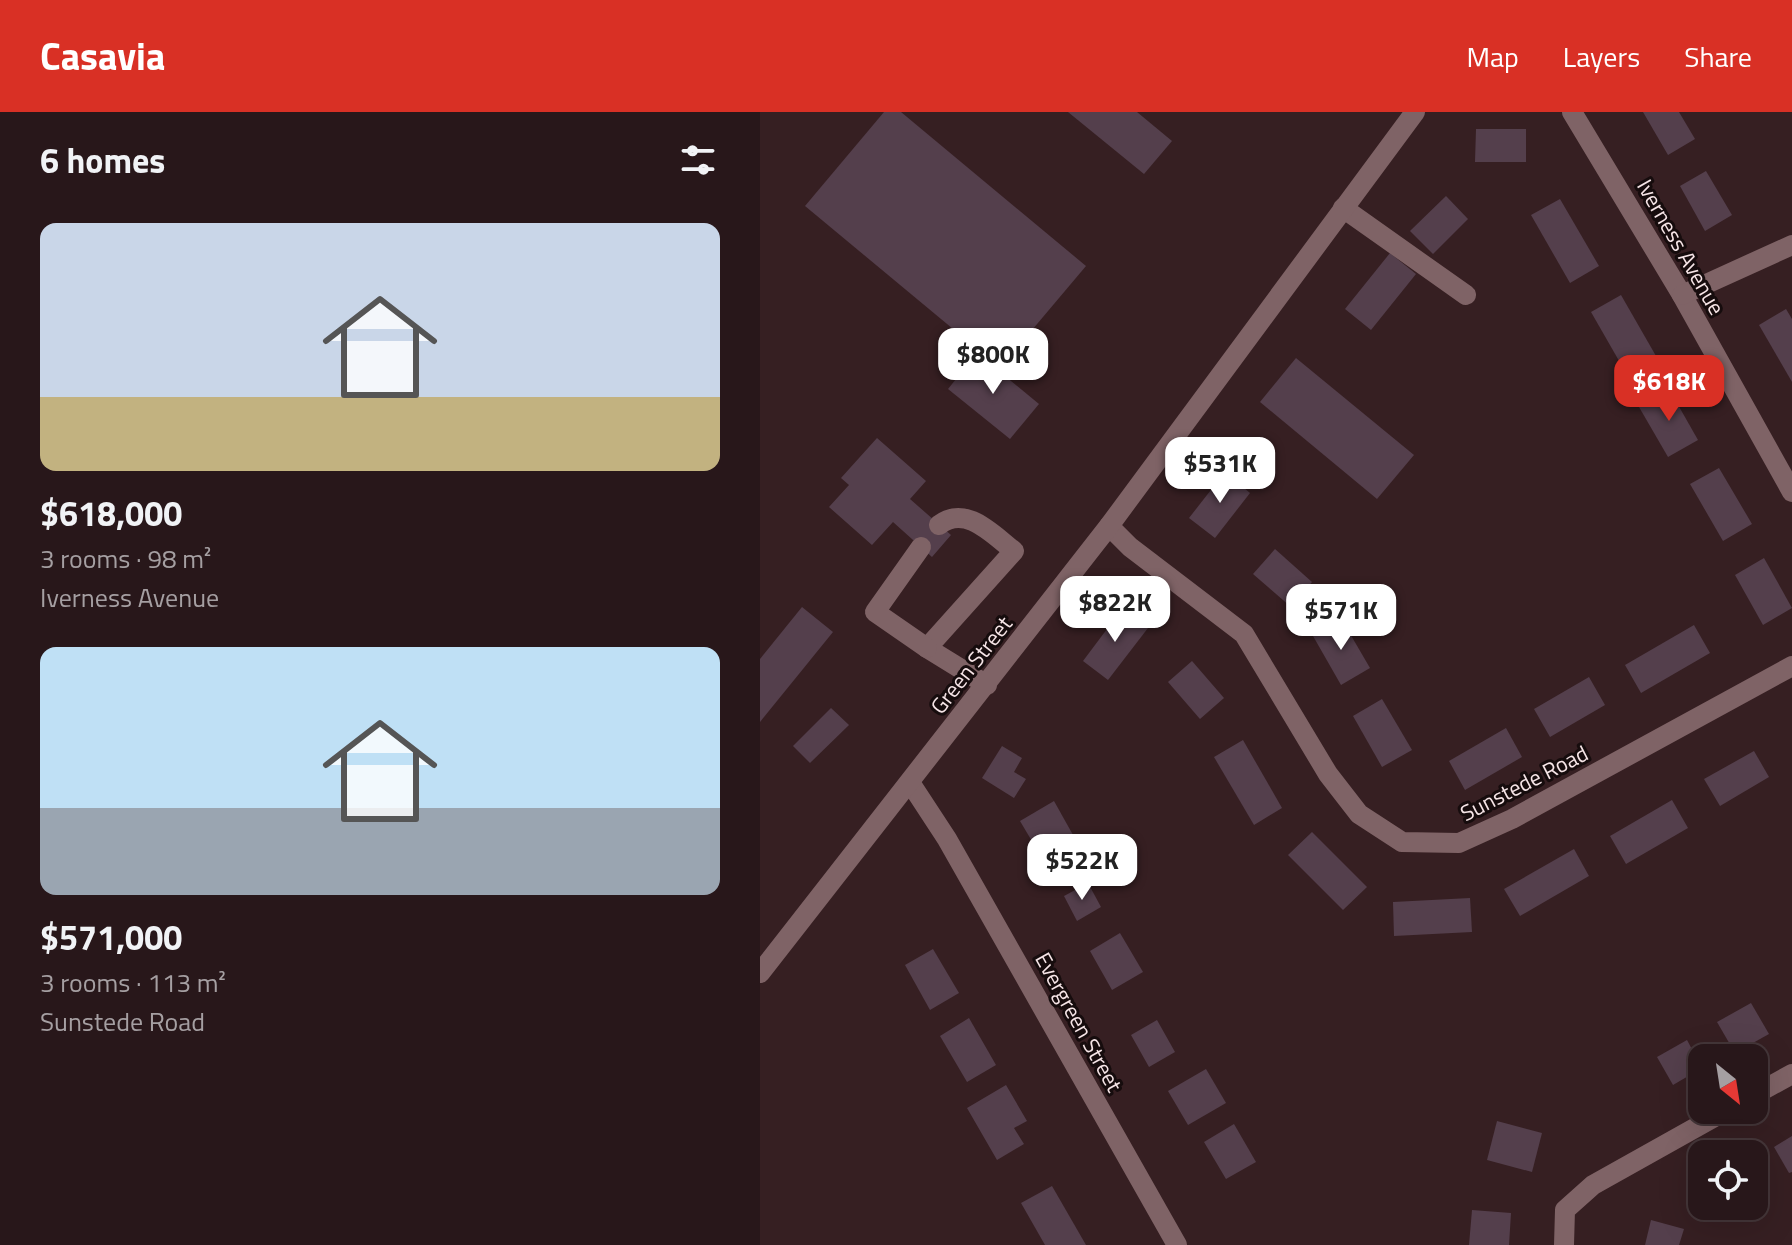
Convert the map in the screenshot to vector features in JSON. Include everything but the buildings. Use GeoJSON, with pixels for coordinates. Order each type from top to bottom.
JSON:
{"type":"FeatureCollection","features":[{"type":"Feature","properties":{"kind":"street","name":"Green Street"},"geometry":{"type":"LineString","coordinates":[[760,973],[911,784],[1109,526],[1415,112]]}},
{"type":"Feature","properties":{"kind":"street","name":"Iverness Avenue"},"geometry":{"type":"LineString","coordinates":[[1572,112],[1682,295],[1792,492]]}},
{"type":"Feature","properties":{"kind":"street"},"geometry":{"type":"LineString","coordinates":[[1343,208],[1466,295]]}},
{"type":"Feature","properties":{"kind":"street"},"geometry":{"type":"LineString","coordinates":[[1682,295],[1792,245]]}},
{"type":"Feature","properties":{"kind":"street"},"geometry":{"type":"LineString","coordinates":[[927,648],[1014,551],[970,518],[948,518],[939,525]]}},
{"type":"Feature","properties":{"kind":"street","name":"Sunstede Road"},"geometry":{"type":"LineString","coordinates":[[1109,526],[1130,547],[1244,634],[1328,774],[1359,814],[1402,842],[1459,843],[1512,819],[1792,666]]}},
{"type":"Feature","properties":{"kind":"street"},"geometry":{"type":"LineString","coordinates":[[921,547],[875,612],[987,685]]}},
{"type":"Feature","properties":{"kind":"street","name":"Evergreen Street"},"geometry":{"type":"LineString","coordinates":[[911,784],[954,852],[1177,1245]]}},
{"type":"Feature","properties":{"kind":"street"},"geometry":{"type":"LineString","coordinates":[[1768,1087],[1792,1074]]}},
{"type":"Feature","properties":{"kind":"street"},"geometry":{"type":"LineString","coordinates":[[1564,1245],[1565,1210],[1593,1185],[1702,1124]]}}]}
